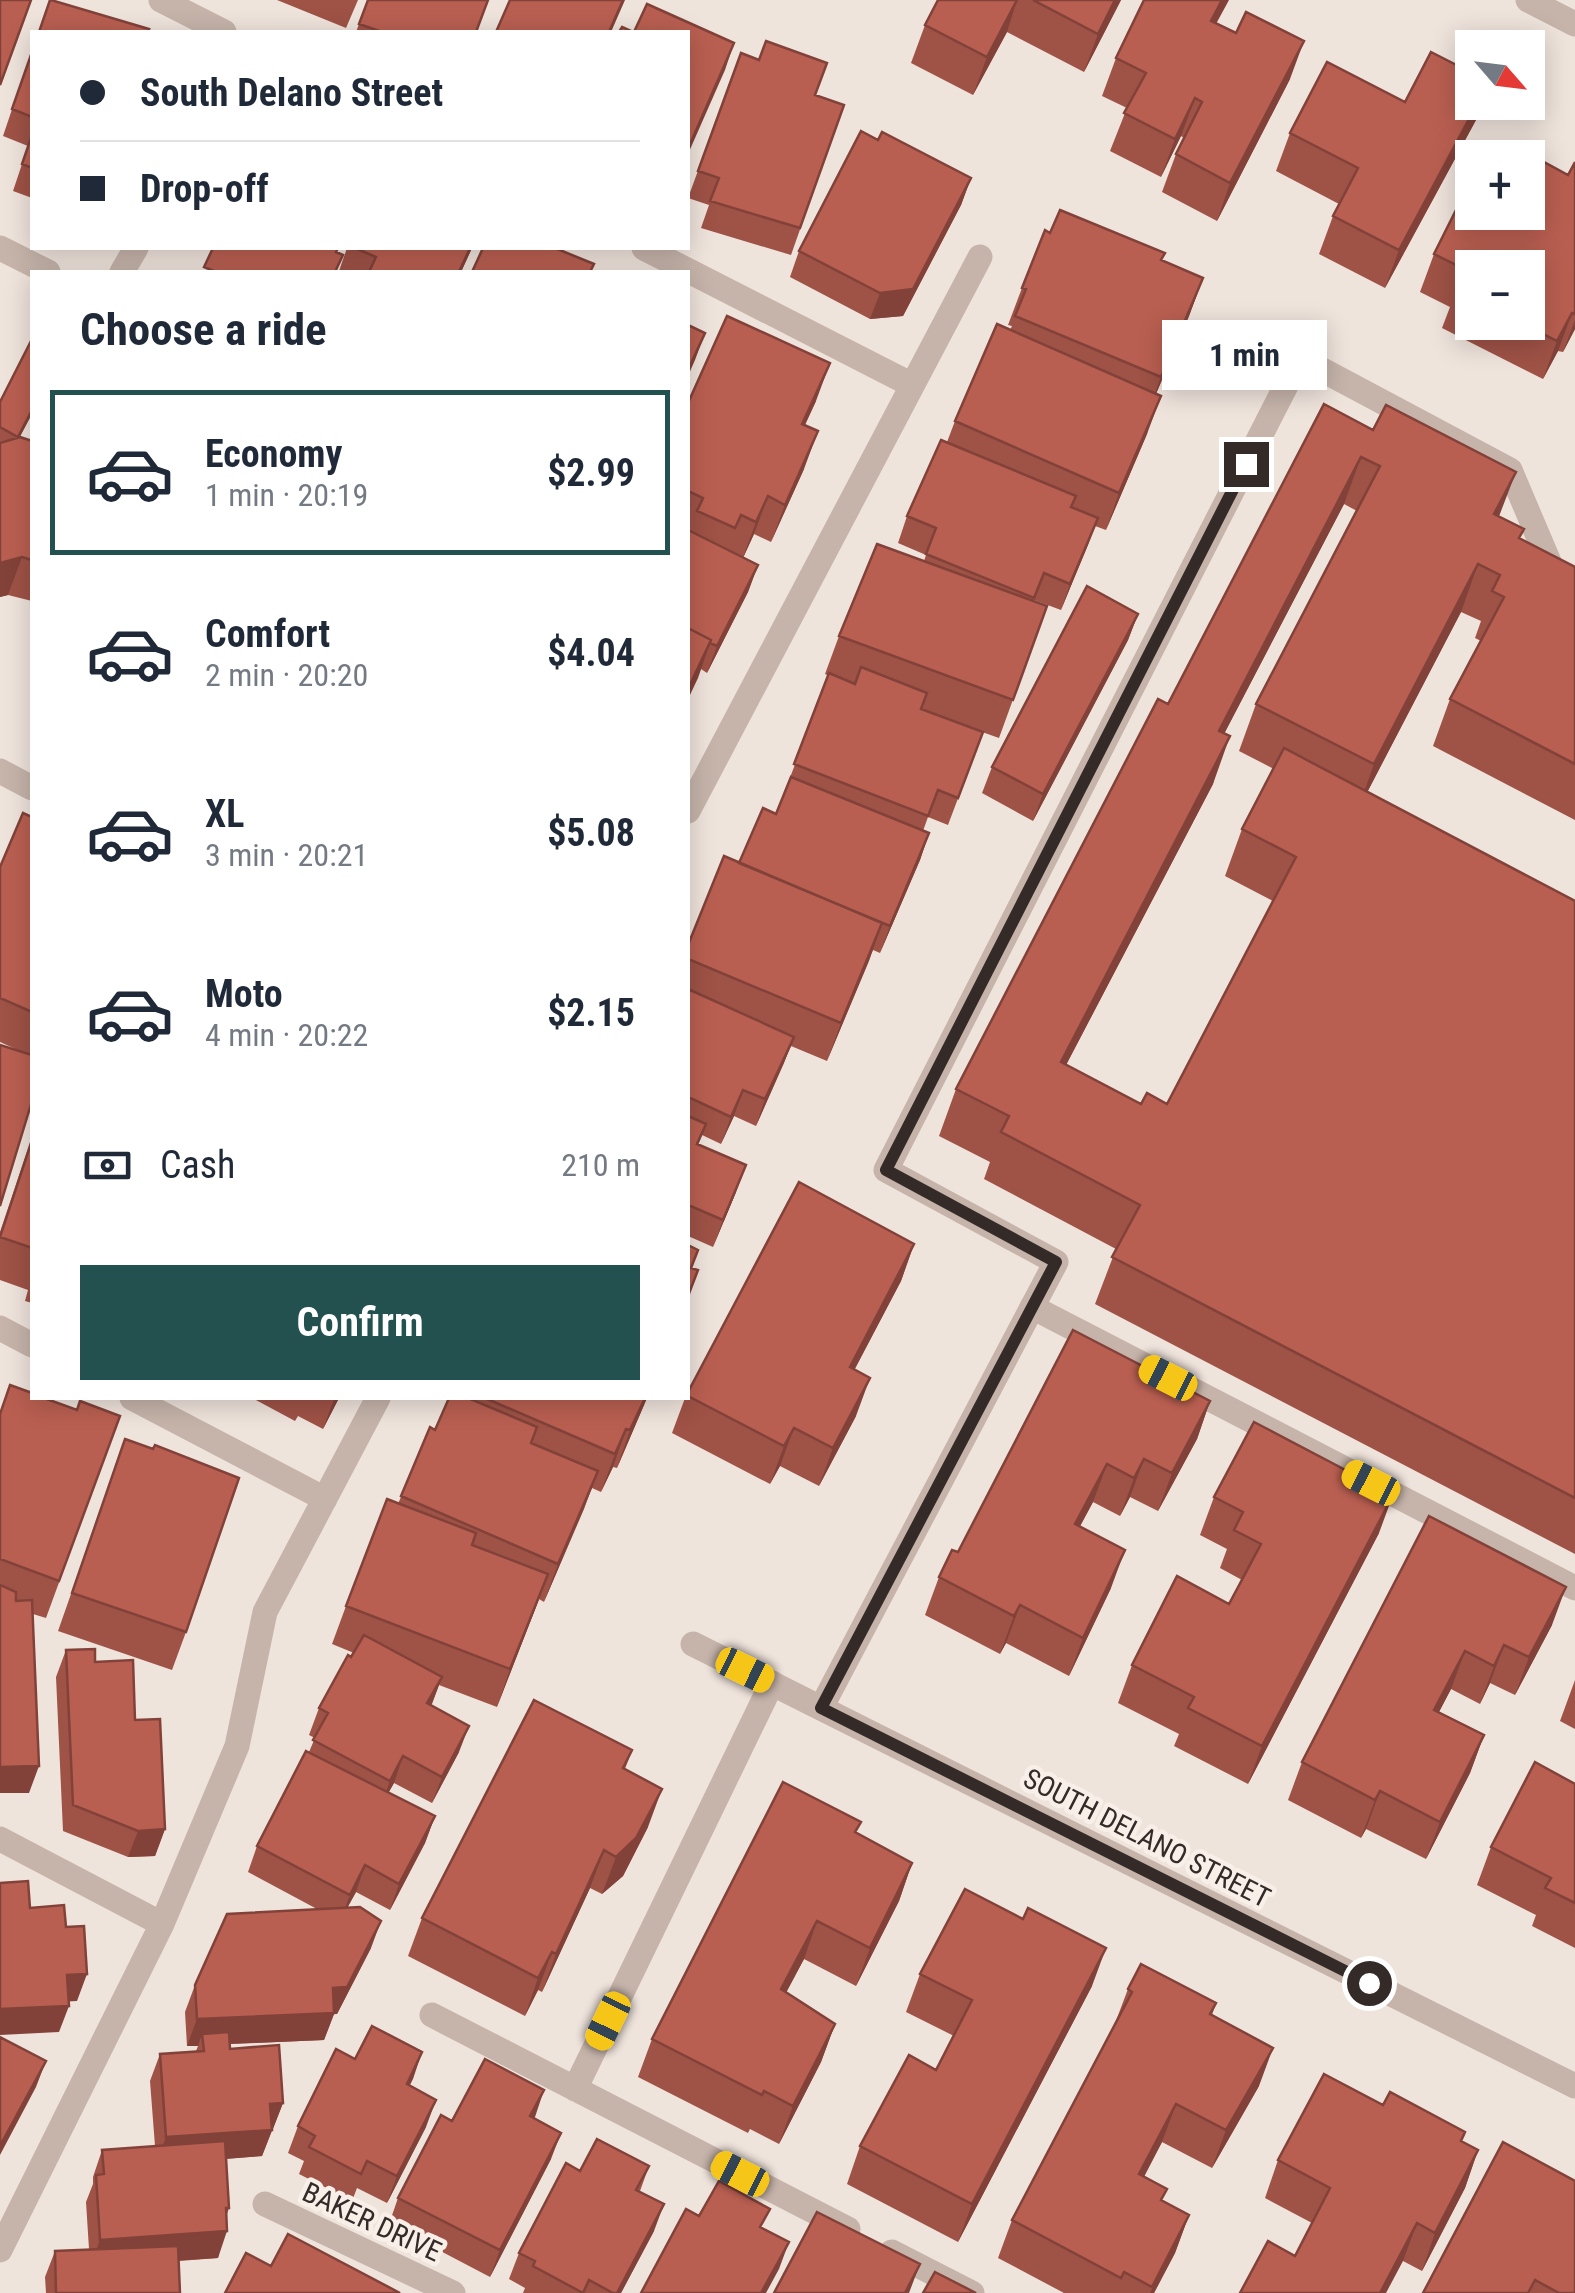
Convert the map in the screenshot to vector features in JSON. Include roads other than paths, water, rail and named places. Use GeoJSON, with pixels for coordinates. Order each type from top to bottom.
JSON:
{"type":"FeatureCollection","features":[{"type":"Feature","properties":{"kind":"street"},"geometry":{"type":"LineString","coordinates":[[161,0],[220,30]]}},
{"type":"Feature","properties":{"kind":"street"},"geometry":{"type":"LineString","coordinates":[[1528,0],[1575,24]]}},
{"type":"Feature","properties":{"kind":"street"},"geometry":{"type":"LineString","coordinates":[[0,248],[44,270]]}},
{"type":"Feature","properties":{"kind":"street"},"geometry":{"type":"LineString","coordinates":[[648,250],[687,270]]}},
{"type":"Feature","properties":{"kind":"street"},"geometry":{"type":"LineString","coordinates":[[690,807],[980,257]]}},
{"type":"Feature","properties":{"kind":"street"},"geometry":{"type":"LineString","coordinates":[[690,272],[912,385]]}},
{"type":"Feature","properties":{"kind":"street"},"geometry":{"type":"LineString","coordinates":[[821,1708],[1056,1262],[886,1170],[1300,358],[1510,470],[1552,569],[1575,581]]}},
{"type":"Feature","properties":{"kind":"street"},"geometry":{"type":"LineString","coordinates":[[0,771],[30,787]]}},
{"type":"Feature","properties":{"kind":"street"},"geometry":{"type":"LineString","coordinates":[[1032,1308],[1575,1588]]}},
{"type":"Feature","properties":{"kind":"street"},"geometry":{"type":"LineString","coordinates":[[0,1328],[30,1344]]}},
{"type":"Feature","properties":{"kind":"street"},"geometry":{"type":"LineString","coordinates":[[136,1400],[325,1499]]}},
{"type":"Feature","properties":{"kind":"street"},"geometry":{"type":"LineString","coordinates":[[0,2250],[162,1924],[236,1746],[265,1612],[377,1400]]}},
{"type":"Feature","properties":{"kind":"street","name":"SOUTH DELANO STREET"},"geometry":{"type":"LineString","coordinates":[[693,1644],[1575,2086]]}},
{"type":"Feature","properties":{"kind":"street"},"geometry":{"type":"LineString","coordinates":[[575,2089],[772,1683]]}},
{"type":"Feature","properties":{"kind":"street"},"geometry":{"type":"LineString","coordinates":[[0,1839],[162,1924]]}},
{"type":"Feature","properties":{"kind":"street"},"geometry":{"type":"LineString","coordinates":[[432,2015],[972,2293]]}},
{"type":"Feature","properties":{"kind":"street","name":"BAKER DRIVE"},"geometry":{"type":"LineString","coordinates":[[265,2204],[453,2293]]}}]}
